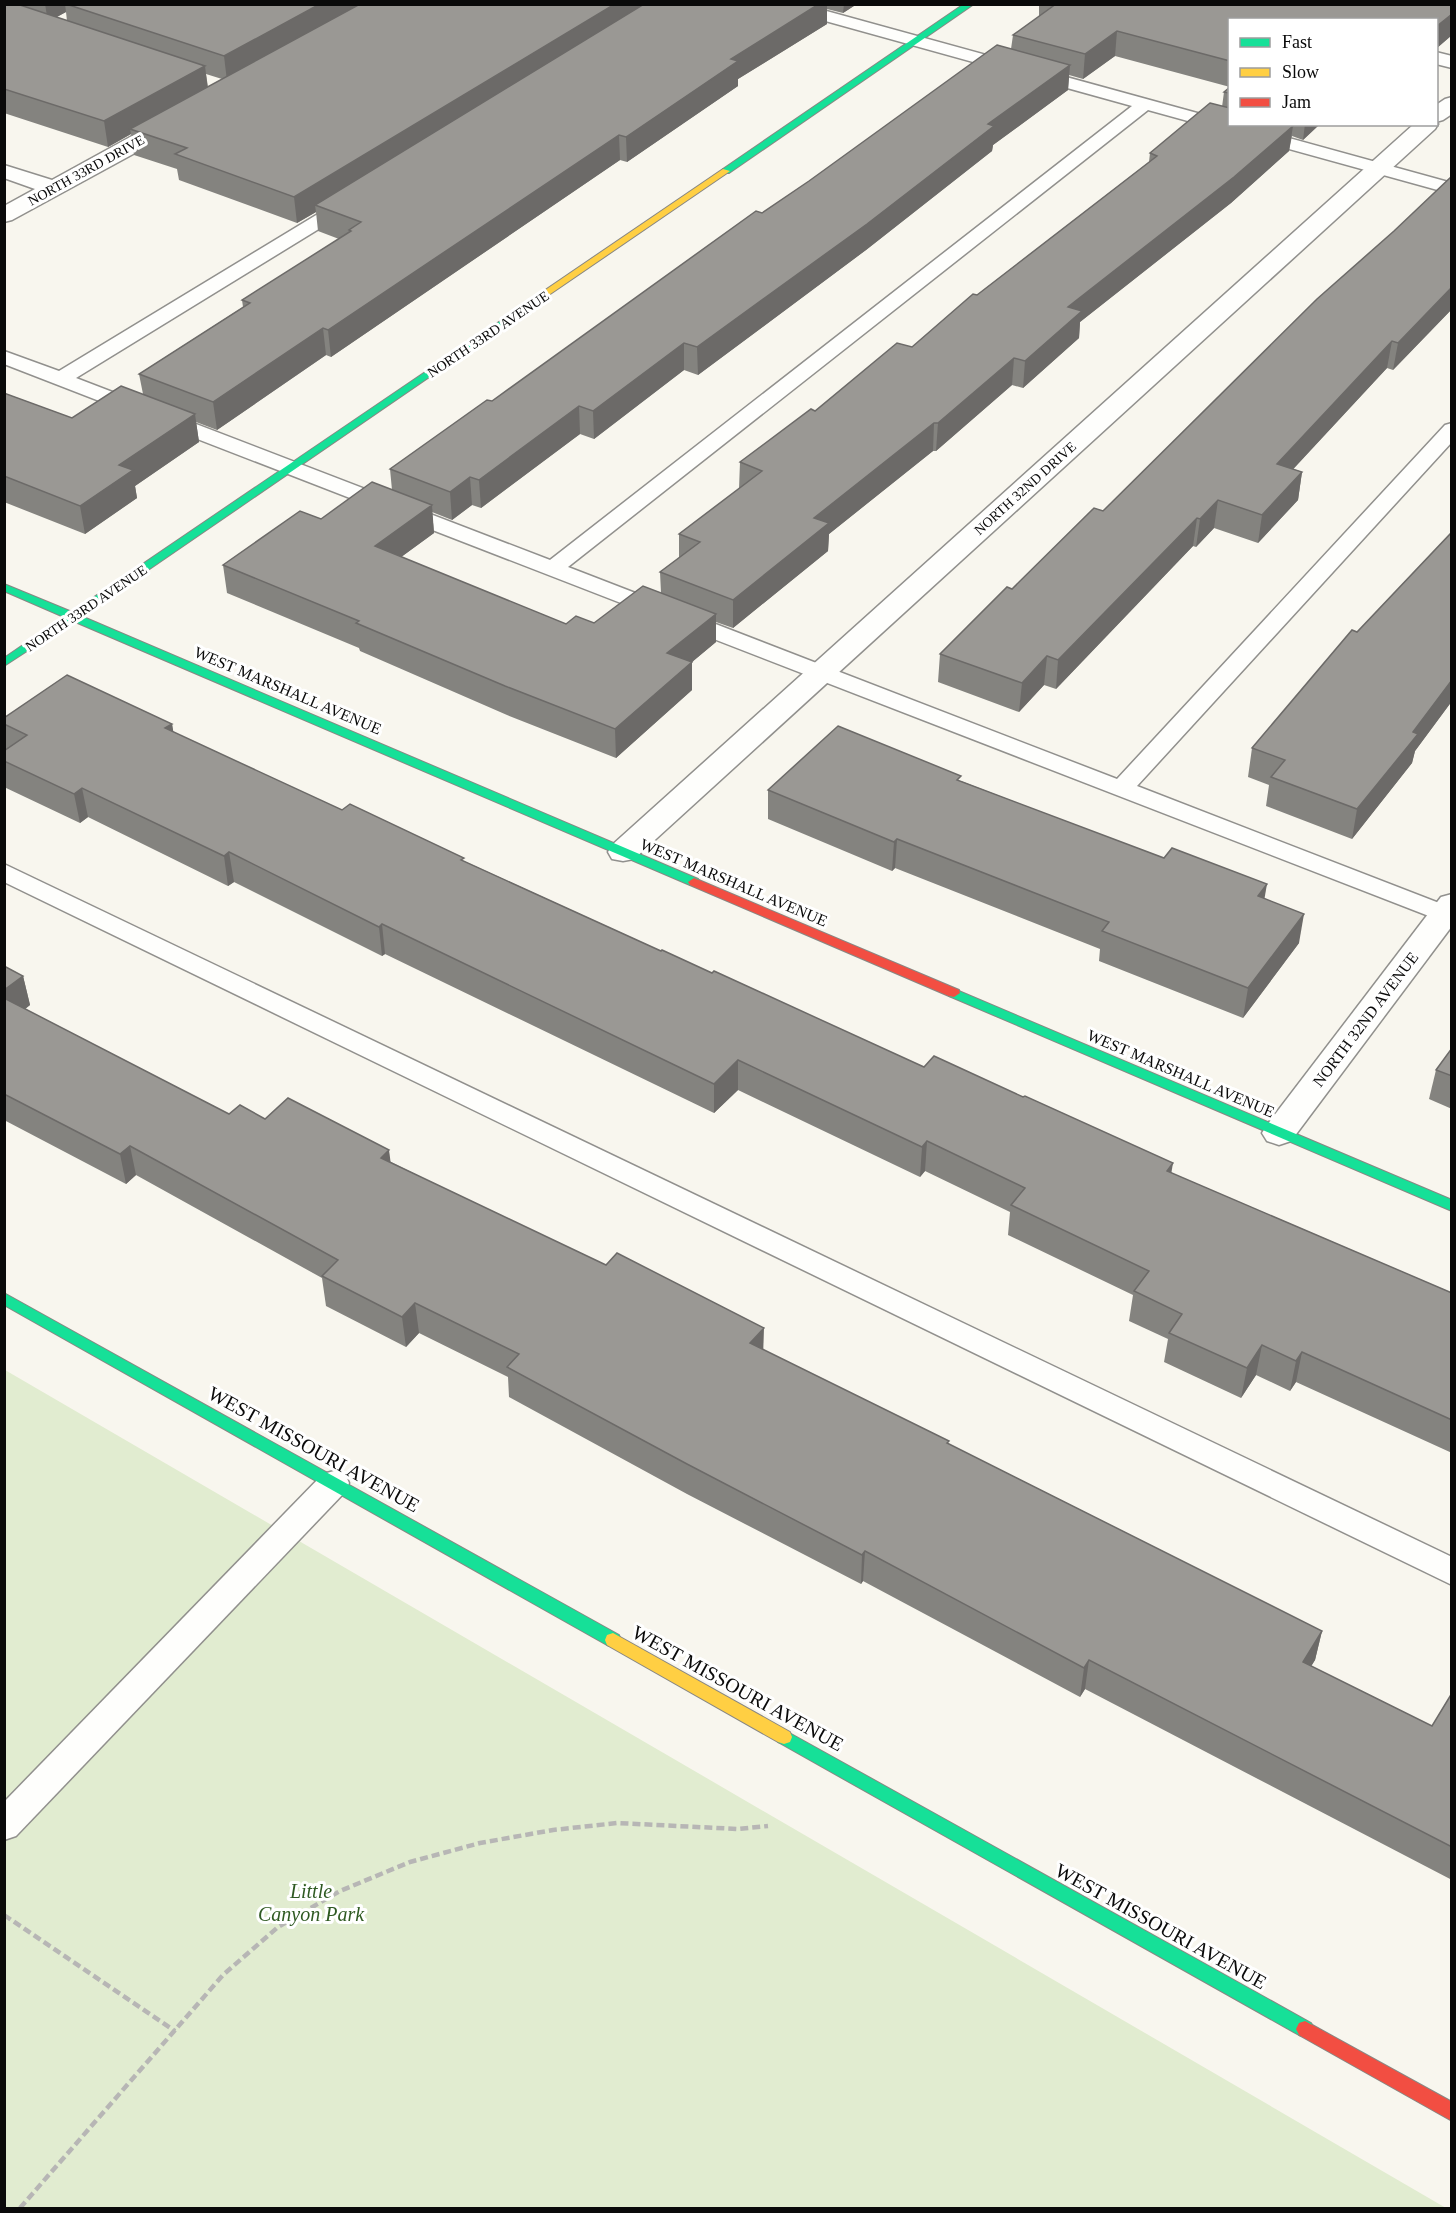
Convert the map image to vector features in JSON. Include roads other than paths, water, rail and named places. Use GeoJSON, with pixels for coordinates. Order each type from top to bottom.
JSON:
{"type":"FeatureCollection","features":[{"type":"Feature","properties":{"kind":"street","name":"NORTH 33RD AVENUE"},"geometry":{"type":"LineString","coordinates":[[4,663],[970,4]]}},
{"type":"Feature","properties":{"kind":"street"},"geometry":{"type":"LineString","coordinates":[[1438,115],[1452,103]]}},
{"type":"Feature","properties":{"kind":"street","name":"NORTH 33RD DRIVE"},"geometry":{"type":"LineString","coordinates":[[4,215],[190,114]]}},
{"type":"Feature","properties":{"kind":"street","name":"NORTH 32ND DRIVE"},"geometry":{"type":"LineString","coordinates":[[623,852],[1425,126]]}},
{"type":"Feature","properties":{"kind":"street"},"geometry":{"type":"LineString","coordinates":[[4,171],[53,188]]}},
{"type":"Feature","properties":{"kind":"street","name":"WEST MARSHALL AVENUE"},"geometry":{"type":"LineString","coordinates":[[4,587],[1452,1206]]}},
{"type":"Feature","properties":{"kind":"street","name":"NORTH 32ND AVENUE"},"geometry":{"type":"LineString","coordinates":[[1280,1133],[1449,912]]}},
{"type":"Feature","properties":{"kind":"street","name":"WEST MISSOURI AVENUE"},"geometry":{"type":"LineString","coordinates":[[4,1298],[1452,2112]]}},
{"type":"Feature","properties":{"kind":"lane"},"geometry":{"type":"LineString","coordinates":[[781,4],[1452,189]]}},
{"type":"Feature","properties":{"kind":"lane"},"geometry":{"type":"LineString","coordinates":[[552,569],[1144,105]]}},
{"type":"Feature","properties":{"kind":"lane"},"geometry":{"type":"LineString","coordinates":[[61,379],[367,192]]}},
{"type":"Feature","properties":{"kind":"lane"},"geometry":{"type":"LineString","coordinates":[[4,357],[1121,789],[1449,912]]}},
{"type":"Feature","properties":{"kind":"lane"},"geometry":{"type":"LineString","coordinates":[[1121,789],[1452,429]]}},
{"type":"Feature","properties":{"kind":"lane"},"geometry":{"type":"LineString","coordinates":[[4,872],[1452,1572]]}},
{"type":"Feature","properties":{"kind":"lane"},"geometry":{"type":"LineString","coordinates":[[4,1825],[334,1483]]}},
{"type":"Feature","properties":{"kind":"park label","name":"Little Canyon Park"},"geometry":{"type":"Point","coordinates":[311,1902]}}]}
